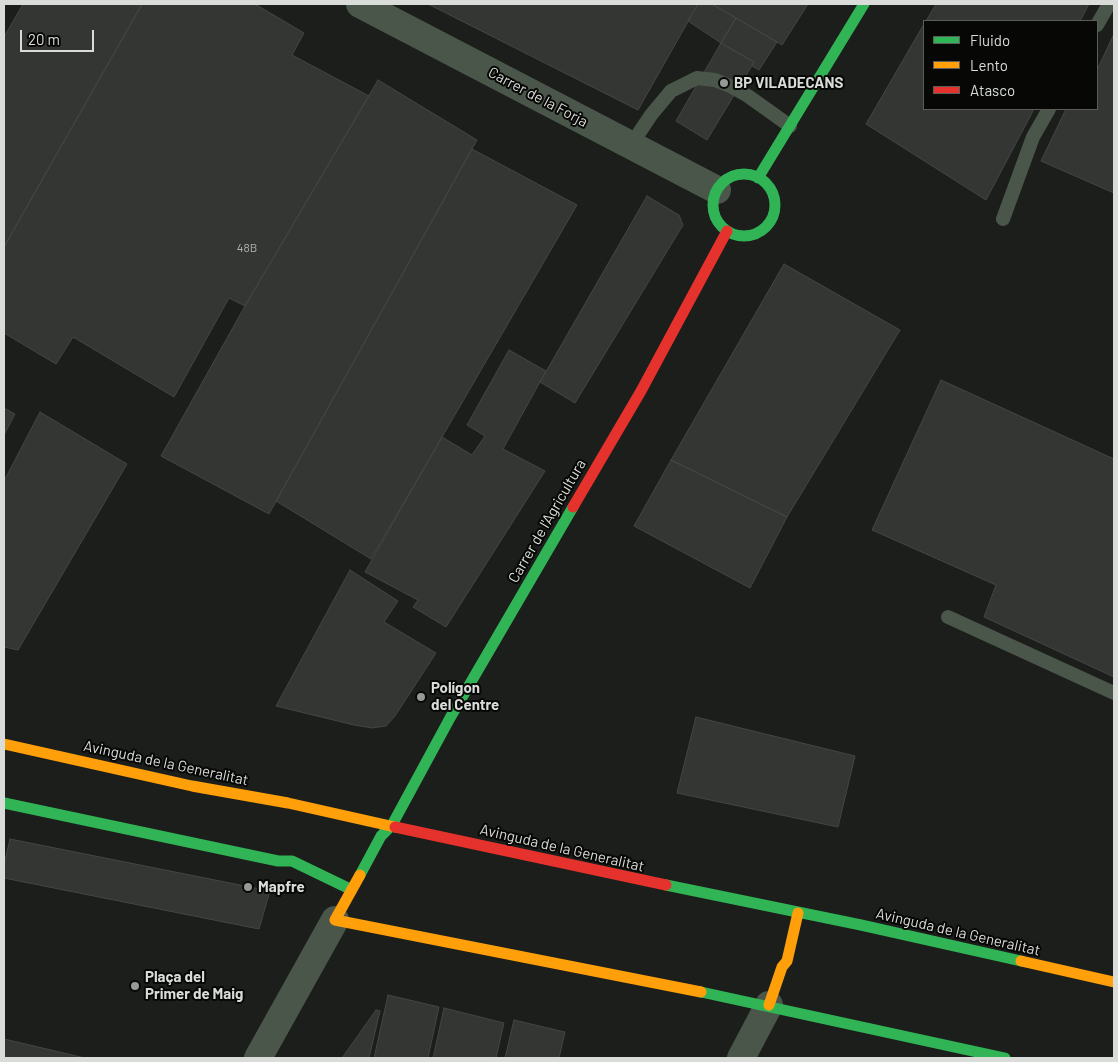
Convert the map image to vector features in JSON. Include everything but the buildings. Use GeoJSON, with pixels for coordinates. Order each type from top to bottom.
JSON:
{"type":"FeatureCollection","features":[{"type":"Feature","properties":{"kind":"street","name":"Carrer de la Forja"},"geometry":{"type":"LineString","coordinates":[[360,4],[717,190]]}},
{"type":"Feature","properties":{"kind":"street"},"geometry":{"type":"LineString","coordinates":[[758,178],[864,4]]}},
{"type":"Feature","properties":{"kind":"street"},"geometry":{"type":"LineString","coordinates":[[739,175],[758,178],[769,188],[775,202],[771,222],[756,234],[746,237],[736,236],[720,225],[713,208],[717,190],[722,183],[739,175]]}},
{"type":"Feature","properties":{"kind":"street","name":"Carrer de l'Agricultura"},"geometry":{"type":"LineString","coordinates":[[335,920],[350,889],[381,836],[392,825],[450,718],[641,391],[727,231]]}},
{"type":"Feature","properties":{"kind":"street","name":"Avinguda de la Generalitat"},"geometry":{"type":"LineString","coordinates":[[4,744],[192,786],[392,825],[619,876],[1114,982]]}},
{"type":"Feature","properties":{"kind":"street"},"geometry":{"type":"LineString","coordinates":[[4,803],[278,861],[292,861],[350,889]]}},
{"type":"Feature","properties":{"kind":"street"},"geometry":{"type":"LineString","coordinates":[[741,1058],[769,1005],[782,967],[787,961],[798,913]]}},
{"type":"Feature","properties":{"kind":"street"},"geometry":{"type":"LineString","coordinates":[[258,1058],[335,920],[769,1005],[943,1052],[1005,1058]]}},
{"type":"Feature","properties":{"kind":"lane"},"geometry":{"type":"LineString","coordinates":[[1098,23],[1109,4]]}},
{"type":"Feature","properties":{"kind":"lane"},"geometry":{"type":"LineString","coordinates":[[631,146],[651,115],[671,91],[696,78],[715,80],[730,86],[748,96],[790,126]]}},
{"type":"Feature","properties":{"kind":"lane"},"geometry":{"type":"LineString","coordinates":[[1003,219],[1033,137],[1048,110]]}},
{"type":"Feature","properties":{"kind":"lane"},"geometry":{"type":"LineString","coordinates":[[948,617],[1114,693]]}},
{"type":"Feature","properties":{"kind":"traffic: fast"},"geometry":{"type":"LineString","coordinates":[[758,178],[864,4]]}},
{"type":"Feature","properties":{"kind":"traffic: fast"},"geometry":{"type":"LineString","coordinates":[[744,174],[756,176],[766,183],[773,193],[775,205],[773,217],[766,227],[756,234],[744,236],[732,234],[722,227],[715,217],[713,205],[715,193],[722,183],[732,176],[744,174]]}},
{"type":"Feature","properties":{"kind":"traffic: fast"},"geometry":{"type":"LineString","coordinates":[[360,875],[381,836],[392,825],[450,718],[573,507]]}},
{"type":"Feature","properties":{"kind":"traffic: fast"},"geometry":{"type":"LineString","coordinates":[[4,803],[278,861],[292,861],[350,889]]}},
{"type":"Feature","properties":{"kind":"traffic: fast"},"geometry":{"type":"LineString","coordinates":[[666,885],[861,925],[1021,961]]}},
{"type":"Feature","properties":{"kind":"traffic: fast"},"geometry":{"type":"LineString","coordinates":[[701,992],[1005,1058]]}},
{"type":"Feature","properties":{"kind":"traffic: slow"},"geometry":{"type":"LineString","coordinates":[[4,744],[192,786],[288,803],[395,827]]}},
{"type":"Feature","properties":{"kind":"traffic: slow"},"geometry":{"type":"LineString","coordinates":[[360,875],[335,920],[701,992]]}},
{"type":"Feature","properties":{"kind":"traffic: slow"},"geometry":{"type":"LineString","coordinates":[[769,1005],[782,967],[787,961],[798,913]]}},
{"type":"Feature","properties":{"kind":"traffic: slow"},"geometry":{"type":"LineString","coordinates":[[1021,961],[1114,982]]}},
{"type":"Feature","properties":{"kind":"traffic: jam"},"geometry":{"type":"LineString","coordinates":[[573,507],[641,391],[727,231]]}},
{"type":"Feature","properties":{"kind":"traffic: jam"},"geometry":{"type":"LineString","coordinates":[[395,827],[666,885]]}},
{"type":"Feature","properties":{"kind":"place","name":"BP VILADECANS"},"geometry":{"type":"Point","coordinates":[724,83]}},
{"type":"Feature","properties":{"kind":"place","name":"Polígon del Centre"},"geometry":{"type":"Point","coordinates":[421,697]}},
{"type":"Feature","properties":{"kind":"place","name":"Mapfre"},"geometry":{"type":"Point","coordinates":[248,887]}},
{"type":"Feature","properties":{"kind":"place","name":"Plaça del Primer de Maig"},"geometry":{"type":"Point","coordinates":[135,986]}}]}
